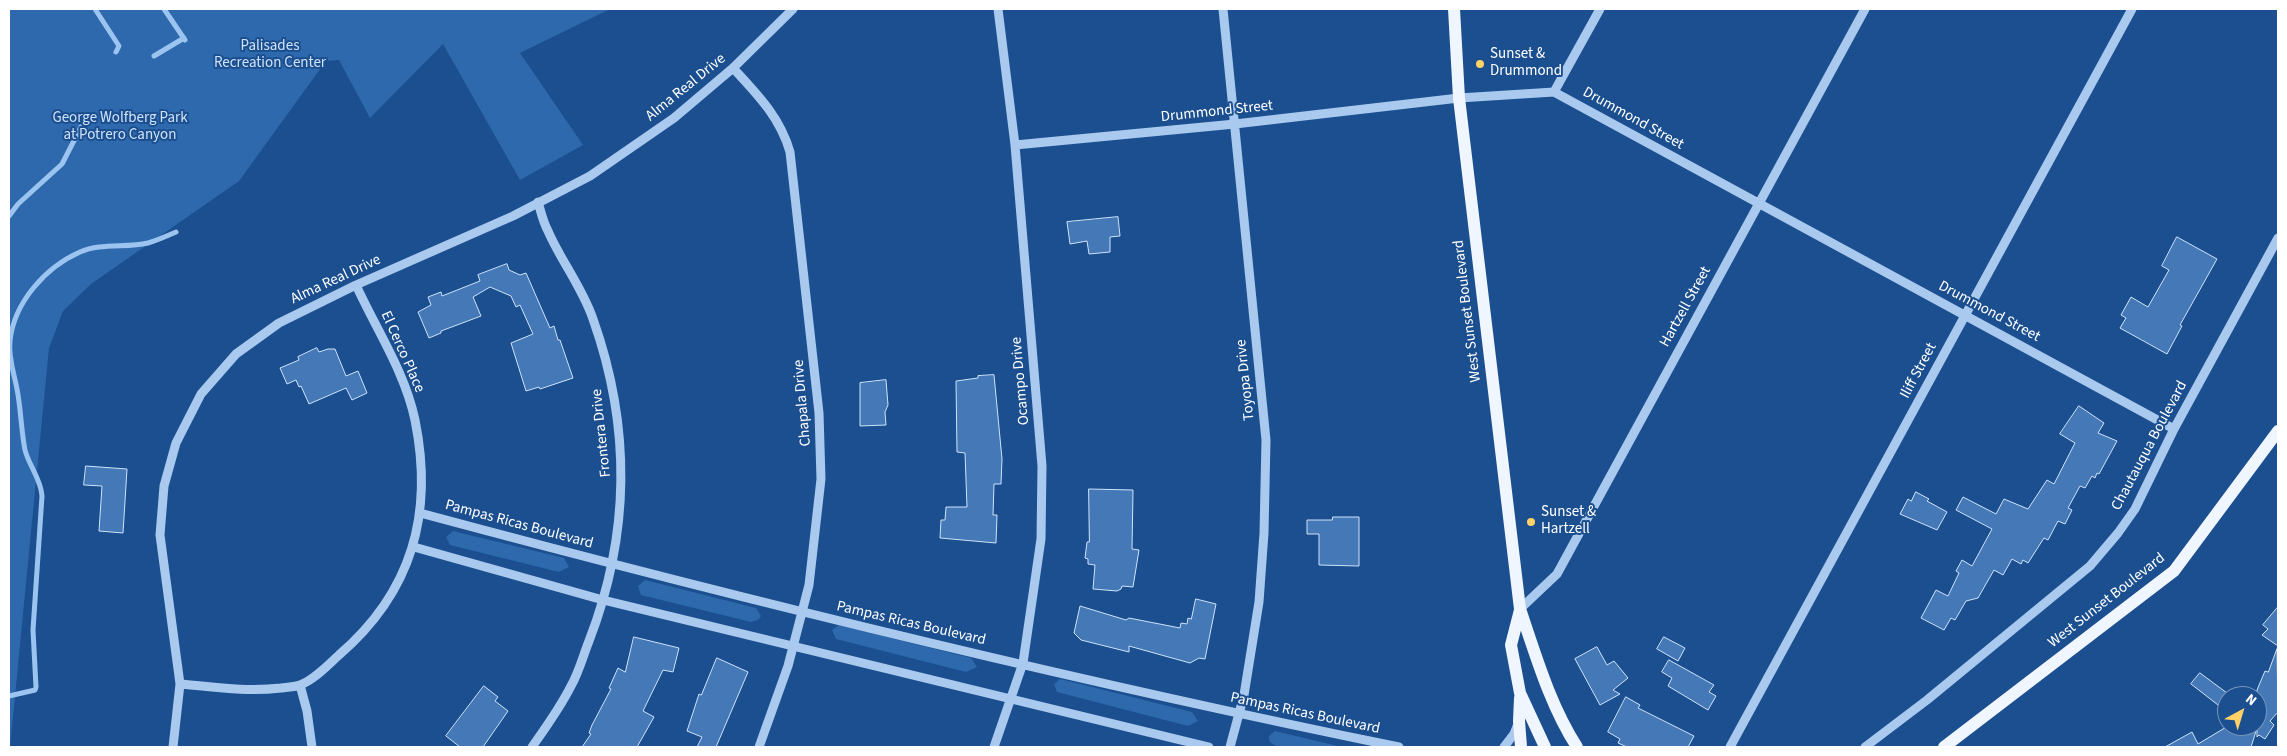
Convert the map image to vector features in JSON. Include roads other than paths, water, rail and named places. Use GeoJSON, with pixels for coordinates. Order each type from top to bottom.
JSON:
{"type":"FeatureCollection","features":[{"type":"Feature","properties":{"kind":"main road","name":"West Sunset Boulevard"},"geometry":{"type":"LineString","coordinates":[[1454,9],[1459,98],[1520,609],[1541,671],[1563,726],[1577,747]]}},
{"type":"Feature","properties":{"kind":"main road","name":"West Sunset Boulevard"},"geometry":{"type":"LineString","coordinates":[[1946,747],[2174,571],[2278,431]]}},
{"type":"Feature","properties":{"kind":"main road","name":"West Sunset Boulevard"},"geometry":{"type":"LineString","coordinates":[[1520,609],[1511,645],[1520,693],[1545,747]]}},
{"type":"Feature","properties":{"kind":"main road"},"geometry":{"type":"LineString","coordinates":[[1520,693],[1518,721],[1521,747]]}},
{"type":"Feature","properties":{"kind":"street","name":"Alma Real Drive"},"geometry":{"type":"LineString","coordinates":[[173,747],[180,684],[160,535],[164,486],[176,443],[201,394],[236,354],[279,323],[356,285],[513,216],[590,176],[674,118],[734,68],[793,9]]}},
{"type":"Feature","properties":{"kind":"street","name":"Ocampo Drive"},"geometry":{"type":"LineString","coordinates":[[994,747],[1023,663],[1041,539],[1042,466],[1016,145],[998,9]]}},
{"type":"Feature","properties":{"kind":"street","name":"Toyopa Drive"},"geometry":{"type":"LineString","coordinates":[[1223,9],[1266,440],[1264,533],[1259,602],[1239,715],[1230,747]]}},
{"type":"Feature","properties":{"kind":"street"},"geometry":{"type":"LineString","coordinates":[[1554,92],[1600,9]]}},
{"type":"Feature","properties":{"kind":"street","name":"Hartzell Street"},"geometry":{"type":"LineString","coordinates":[[1520,609],[1557,574],[1866,9]]}},
{"type":"Feature","properties":{"kind":"street","name":"Iliff Street"},"geometry":{"type":"LineString","coordinates":[[1730,747],[2132,9]]}},
{"type":"Feature","properties":{"kind":"street","name":"Chapala Drive"},"geometry":{"type":"LineString","coordinates":[[734,68],[773,113],[786,136],[790,152],[819,413],[821,479],[809,585],[793,646],[767,729],[759,747]]}},
{"type":"Feature","properties":{"kind":"street","name":"Drummond Street"},"geometry":{"type":"LineString","coordinates":[[1016,145],[1235,124],[1459,98],[1554,92],[2174,429]]}},
{"type":"Feature","properties":{"kind":"street","name":"Frontera Drive"},"geometry":{"type":"LineString","coordinates":[[532,747],[572,685],[603,600],[613,564],[618,535],[622,468],[616,408],[606,361],[592,317],[576,280],[548,231],[538,202]]}},
{"type":"Feature","properties":{"kind":"street","name":"Chautauqua Boulevard"},"geometry":{"type":"LineString","coordinates":[[1865,747],[1927,700],[2090,566],[2118,533],[2135,509],[2174,429],[2278,238]]}},
{"type":"Feature","properties":{"kind":"street","name":"El Cerco Place"},"geometry":{"type":"LineString","coordinates":[[180,684],[257,691],[300,685],[331,662],[369,626],[384,608],[414,548],[420,513],[421,466],[415,419],[404,384],[356,285]]}},
{"type":"Feature","properties":{"kind":"street","name":"Pampas Ricas Boulevard"},"geometry":{"type":"LineString","coordinates":[[420,513],[802,613],[1023,663],[1239,715],[1399,747]]}},
{"type":"Feature","properties":{"kind":"street"},"geometry":{"type":"LineString","coordinates":[[414,548],[603,600],[1209,747]]}},
{"type":"Feature","properties":{"kind":"street"},"geometry":{"type":"LineString","coordinates":[[300,685],[307,711],[312,747]]}},
{"type":"Feature","properties":{"kind":"street"},"geometry":{"type":"LineString","coordinates":[[1504,747],[1514,734],[1518,721]]}},
{"type":"Feature","properties":{"kind":"waterway"},"geometry":{"type":"LineString","coordinates":[[95,9],[119,46],[116,52]]}},
{"type":"Feature","properties":{"kind":"waterway"},"geometry":{"type":"LineString","coordinates":[[164,9],[185,40]]}},
{"type":"Feature","properties":{"kind":"waterway"},"geometry":{"type":"LineString","coordinates":[[154,56],[184,38]]}},
{"type":"Feature","properties":{"kind":"waterway"},"geometry":{"type":"LineString","coordinates":[[9,216],[18,204],[62,164],[81,127]]}},
{"type":"Feature","properties":{"kind":"waterway"},"geometry":{"type":"LineString","coordinates":[[9,696],[35,690],[36,687],[33,630],[42,496],[25,450],[10,353],[10,341],[18,313],[34,287],[44,276],[80,252],[88,249],[148,243],[176,232]]}},
{"type":"Feature","properties":{"kind":"place","name":"Sunset & Drummond"},"geometry":{"type":"Point","coordinates":[1480,64]}},
{"type":"Feature","properties":{"kind":"place","name":"Sunset & Hartzell"},"geometry":{"type":"Point","coordinates":[1531,522]}},
{"type":"Feature","properties":{"kind":"park label","name":"Palisades Recreation Center"},"geometry":{"type":"Point","coordinates":[270,56]}},
{"type":"Feature","properties":{"kind":"park label","name":"George Wolfberg Park at Potrero Canyon"},"geometry":{"type":"Point","coordinates":[120,128]}}]}
